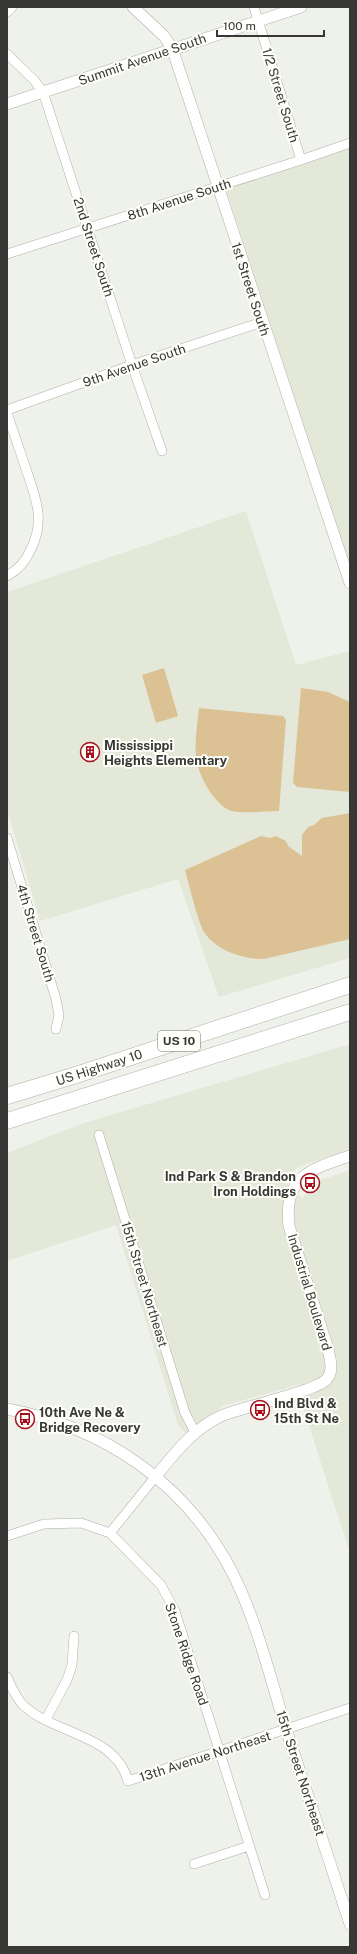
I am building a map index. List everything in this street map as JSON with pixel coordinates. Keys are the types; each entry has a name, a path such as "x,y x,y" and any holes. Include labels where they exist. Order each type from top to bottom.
{"highway":[{"name":"US Highway 10","path":"7,1096 76,1075 350,985"},
{"name":"US 10","path":"7,1121 350,1012"}],"street":[{"path":"7,11 11,7"},
{"name":"1st Street South","path":"133,7 164,36 172,48 216,186 350,584"},
{"name":"1/2 Street South","path":"254,7 301,160"},
{"name":"Summit Avenue South","path":"7,104 172,48 301,7"},
{"name":"2nd Street South","path":"7,54 34,80 42,92 162,451"},
{"name":"8th Avenue South","path":"7,254 350,143"},
{"name":"9th Avenue South","path":"7,410 132,365 262,322"},
{"path":"7,413 37,502 39,526 37,538 23,563 7,576"},
{"name":"4th Street South","path":"7,838 56,999 59,1015 56,1029"},
{"name":"15th Street Northeast","path":"99,1135 185,1413 195,1432"},
{"name":"Industrial Boulevard","path":"110,1533 156,1476 195,1432 220,1416 313,1387 328,1378 331,1371 328,1349 289,1226 289,1199 294,1188 312,1170 350,1156"},
{"name":"15th Street Northeast","path":"7,1409 34,1414 108,1443 156,1476 180,1501 216,1546 232,1572 253,1621 286,1729 350,1924"},
{"name":"Stone Ridge Road","path":"7,1536 44,1524 81,1523 110,1533 161,1585 175,1611 265,1895"},
{"path":"7,1677 22,1704 46,1719 72,1665 74,1636"},
{"name":"13th Avenue Northeast","path":"46,1719 103,1747 125,1770 128,1781 350,1708"},
{"path":"194,1864 249,1846"}],"shaded area":[{"path":"350,148 350,567 226,189"},
{"path":"246,511 296,665 350,651 350,958 219,997 178,879 40,921 7,810 7,592"},
{"path":"164,668 178,716 156,723 142,675"},
{"path":"301,688 328,692 350,702 350,792 297,787 293,783"},
{"path":"199,708 283,716 286,720 279,811 232,811 224,807 213,796 206,785 197,764 196,733"},
{"path":"350,813 350,939 264,959 256,959 231,953 209,939 199,920 185,870 261,836 270,838 276,836 286,841 288,846 302,856 302,835 308,827 314,825 322,818"},
{"path":"350,1044 350,1149 298,1167 284,1181 302,1198 315,1182 350,1170 350,1553 300,1398 300,1384 223,1406 186,1433 178,1425 116,1225 7,1261 7,1153 84,1123"}],"place":[{"name":"Mississippi Heights Elementary","path":"90,752"},
{"name":"Ind Park S & Brandon Iron Holdings","path":"310,1183"},
{"name":"Ind Blvd & 15th St Ne","path":"260,1410"},
{"name":"10th Ave Ne & Bridge Recovery","path":"25,1419"}]}
